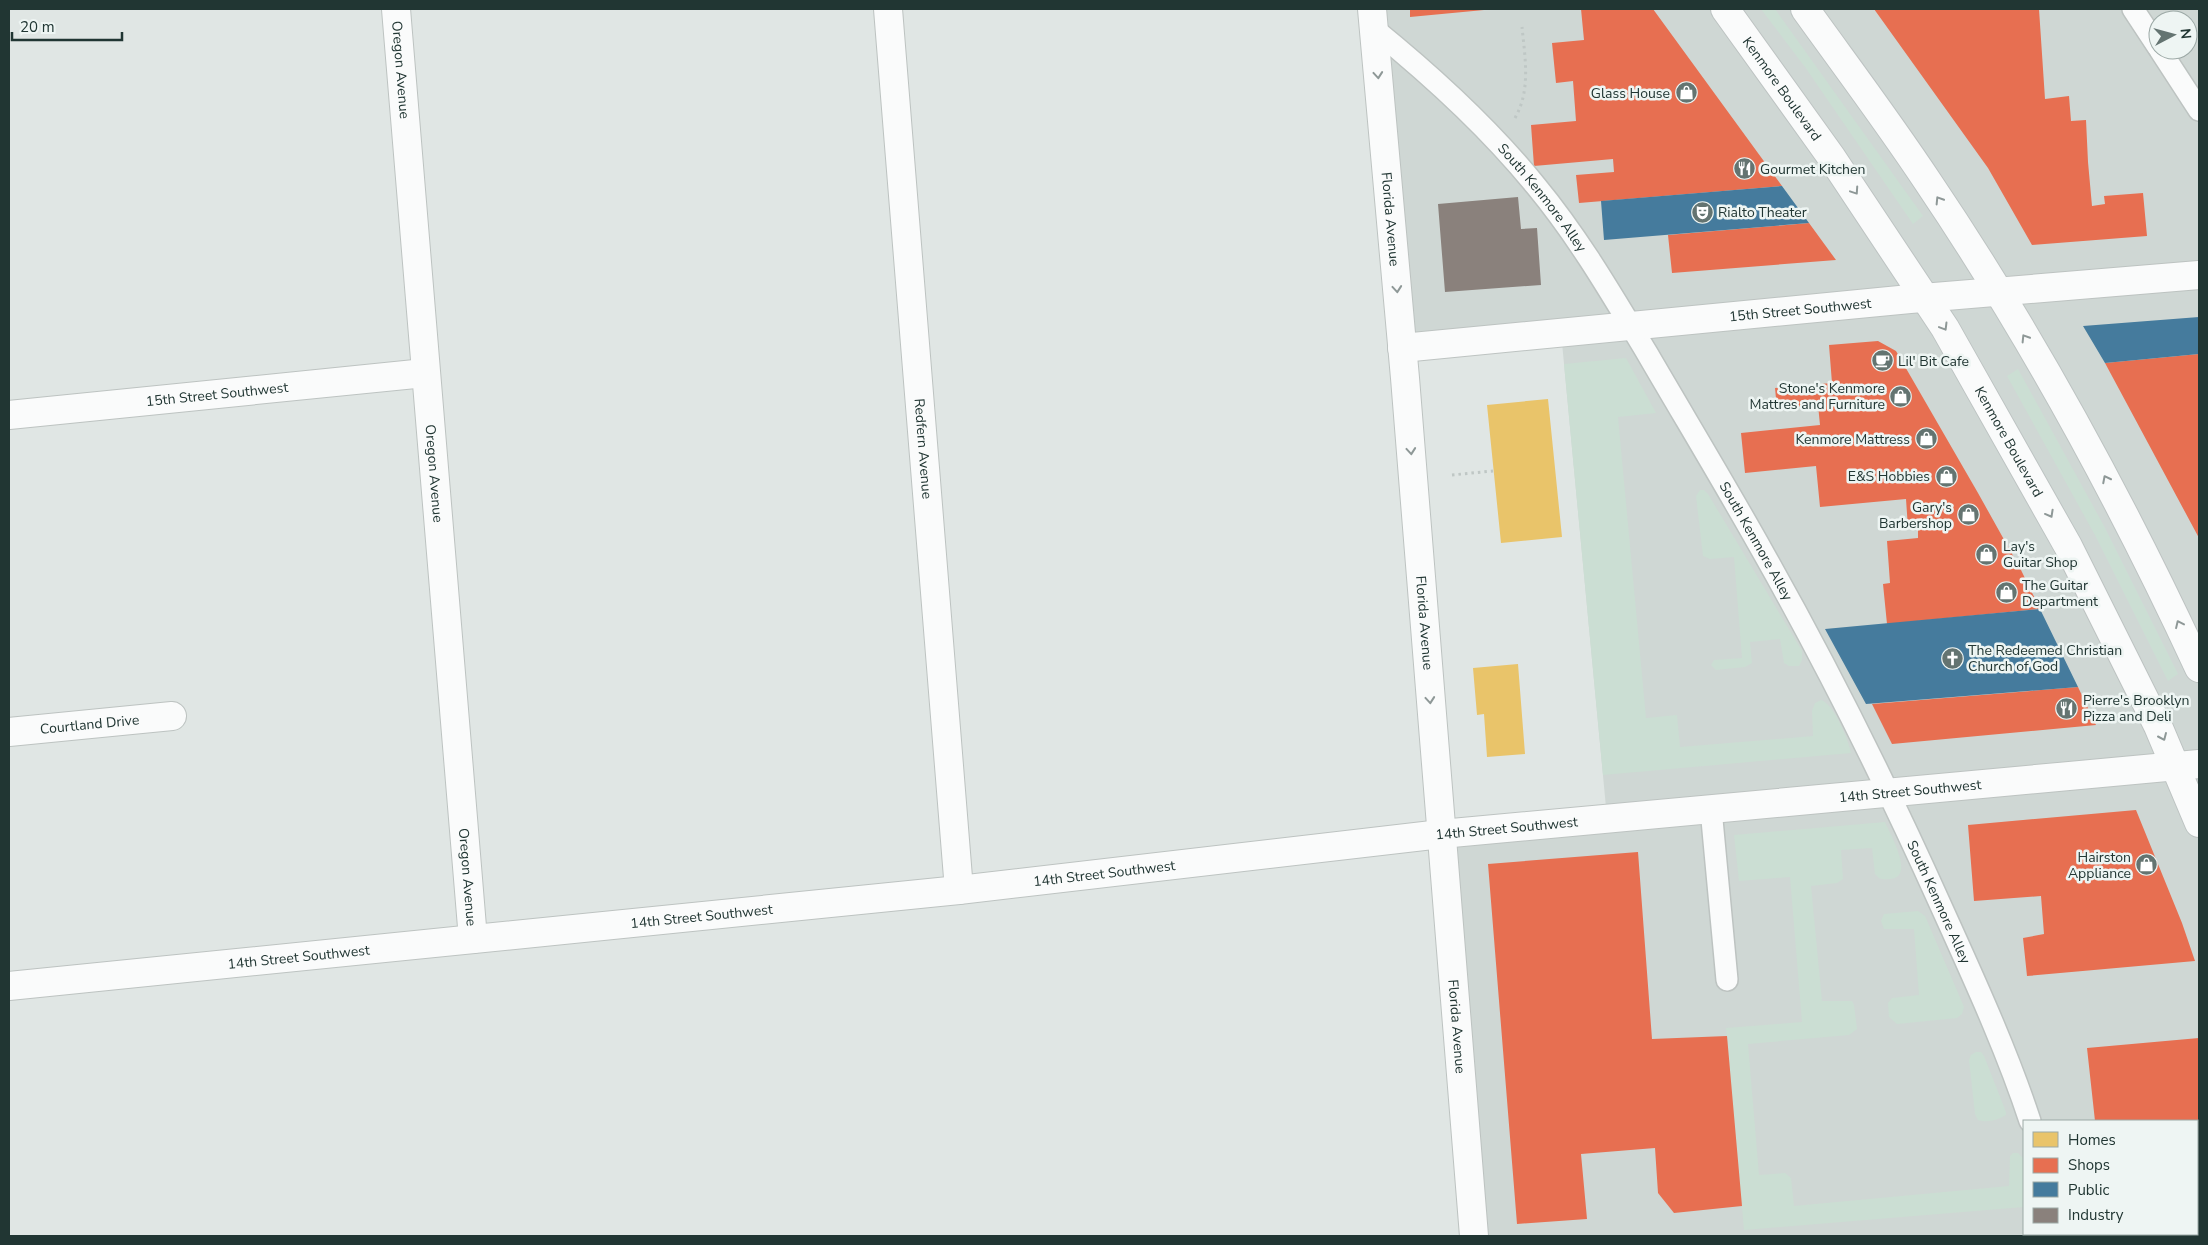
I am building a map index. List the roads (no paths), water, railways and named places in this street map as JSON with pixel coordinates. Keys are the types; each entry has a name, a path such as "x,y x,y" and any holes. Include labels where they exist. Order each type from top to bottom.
{"street":[{"name":"Oregon Avenue","path":"396,9 473,939"},
{"name":"Redfern Avenue","path":"888,9 958,890"},
{"name":"Kenmore Boulevard","path":"1725,9 1832,158 1945,328 2068,546 2187,765 2199,823"},
{"path":"1805,9 1929,182 2032,348 2103,472 2199,668"},
{"name":"Florida Avenue","path":"1373,19 1402,348 1474,1236"},
{"name":"15th Street Southwest","path":"1402,348 1997,291 2199,275"},
{"name":"15th Street Southwest","path":"9,415 425,373"},
{"name":"Courtland Drive","path":"9,732 172,716"},
{"name":"14th Street Southwest","path":"9,986 958,890 1441,834 2187,765"}],"lane":[{"path":"2133,9 2148,32"},
{"name":"South Kenmore Alley","path":"1373,19 1497,143 1535,184 1568,226 1630,325 1817,648 1889,792 1974,979 2030,1120"},
{"path":"2166,60 2199,110"},
{"path":"1711,809 1727,980"}],"place":[{"name":"Glass House","path":"1686,93"},
{"name":"Gourmet Kitchen","path":"1744,169"},
{"name":"Rialto Theater","path":"1702,212"},
{"name":"Lil' Bit Cafe","path":"1882,361"},
{"name":"Stone's Kenmore Mattres and Furniture","path":"1901,396"},
{"name":"Kenmore Mattress","path":"1926,439"},
{"name":"E&S Hobbies","path":"1946,476"},
{"name":"Gary's Barbershop","path":"1968,515"},
{"name":"Lay's Guitar Shop","path":"1987,554"},
{"name":"The Guitar Department","path":"2006,593"},
{"name":"The Redeemed Christian Church of God","path":"1952,658"},
{"name":"Pierre's Brooklyn Pizza and Deli","path":"2067,708"},
{"name":"Hairston Appliance","path":"2147,865"}]}
